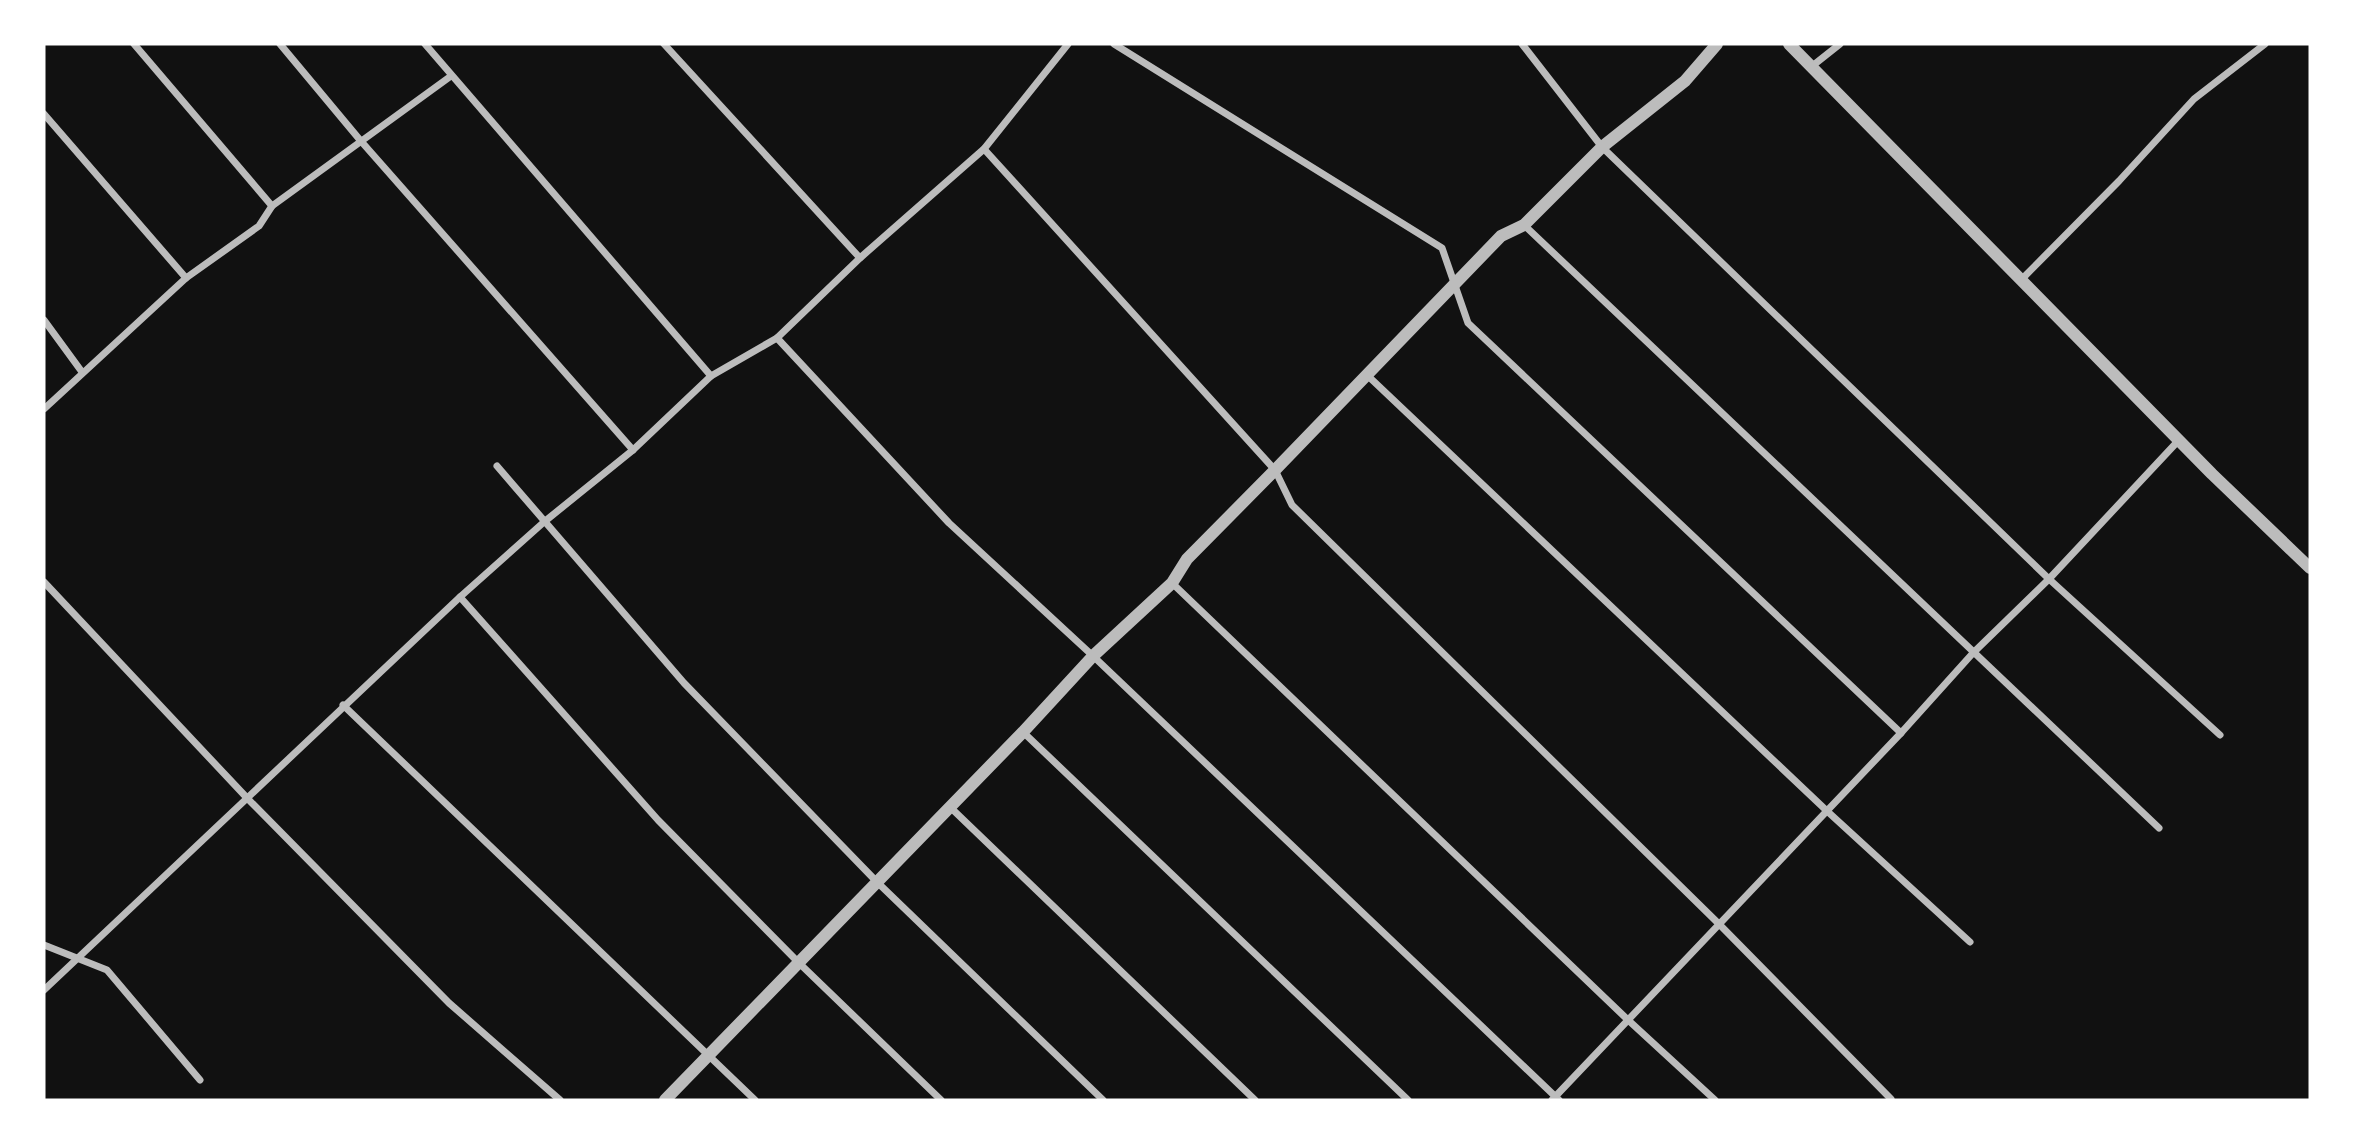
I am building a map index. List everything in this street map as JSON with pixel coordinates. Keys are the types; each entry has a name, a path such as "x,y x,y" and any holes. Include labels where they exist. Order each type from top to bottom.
{"street":[{"path":"134,44 272,206"},
{"path":"280,44 360,140 633,450"},
{"path":"425,44 711,376"},
{"path":"664,44 860,258"},
{"path":"44,990 460,597 544,522 633,450 711,376 777,338 860,258 984,149 1068,44"},
{"path":"1114,44 1442,248 1468,323 1901,733"},
{"path":"1522,44 1602,147 2049,579 2220,736"},
{"path":"665,1100 1023,732 1093,656 1172,583 1186,559 1501,236 1524,225 1602,147 1685,81 1717,44"},
{"path":"1788,44 2179,440 2309,564"},
{"path":"1811,67 1840,44"},
{"path":"2021,281 2119,181 2194,99 2265,44"},
{"path":"44,409 186,278 259,226 272,206 451,76"},
{"path":"44,114 186,278"},
{"path":"984,149 1275,470 1292,505 1719,924 1891,1099"},
{"path":"1524,225 2159,828"},
{"path":"44,320 82,372"},
{"path":"777,338 949,523 1093,656 1556,1099 1627,1019 1901,733 1973,653 2049,579 2179,440"},
{"path":"1367,375 1970,943"},
{"path":"497,466 684,683 877,882 1102,1100"},
{"path":"44,582 248,799 450,1003 560,1100"},
{"path":"1172,583 1715,1100"},
{"path":"460,597 658,820 799,963 941,1100"},
{"path":"344,705 755,1100"},
{"path":"1023,732 1408,1100"},
{"path":"950,807 1255,1100"},
{"path":"44,945 107,970 200,1080"}]}
